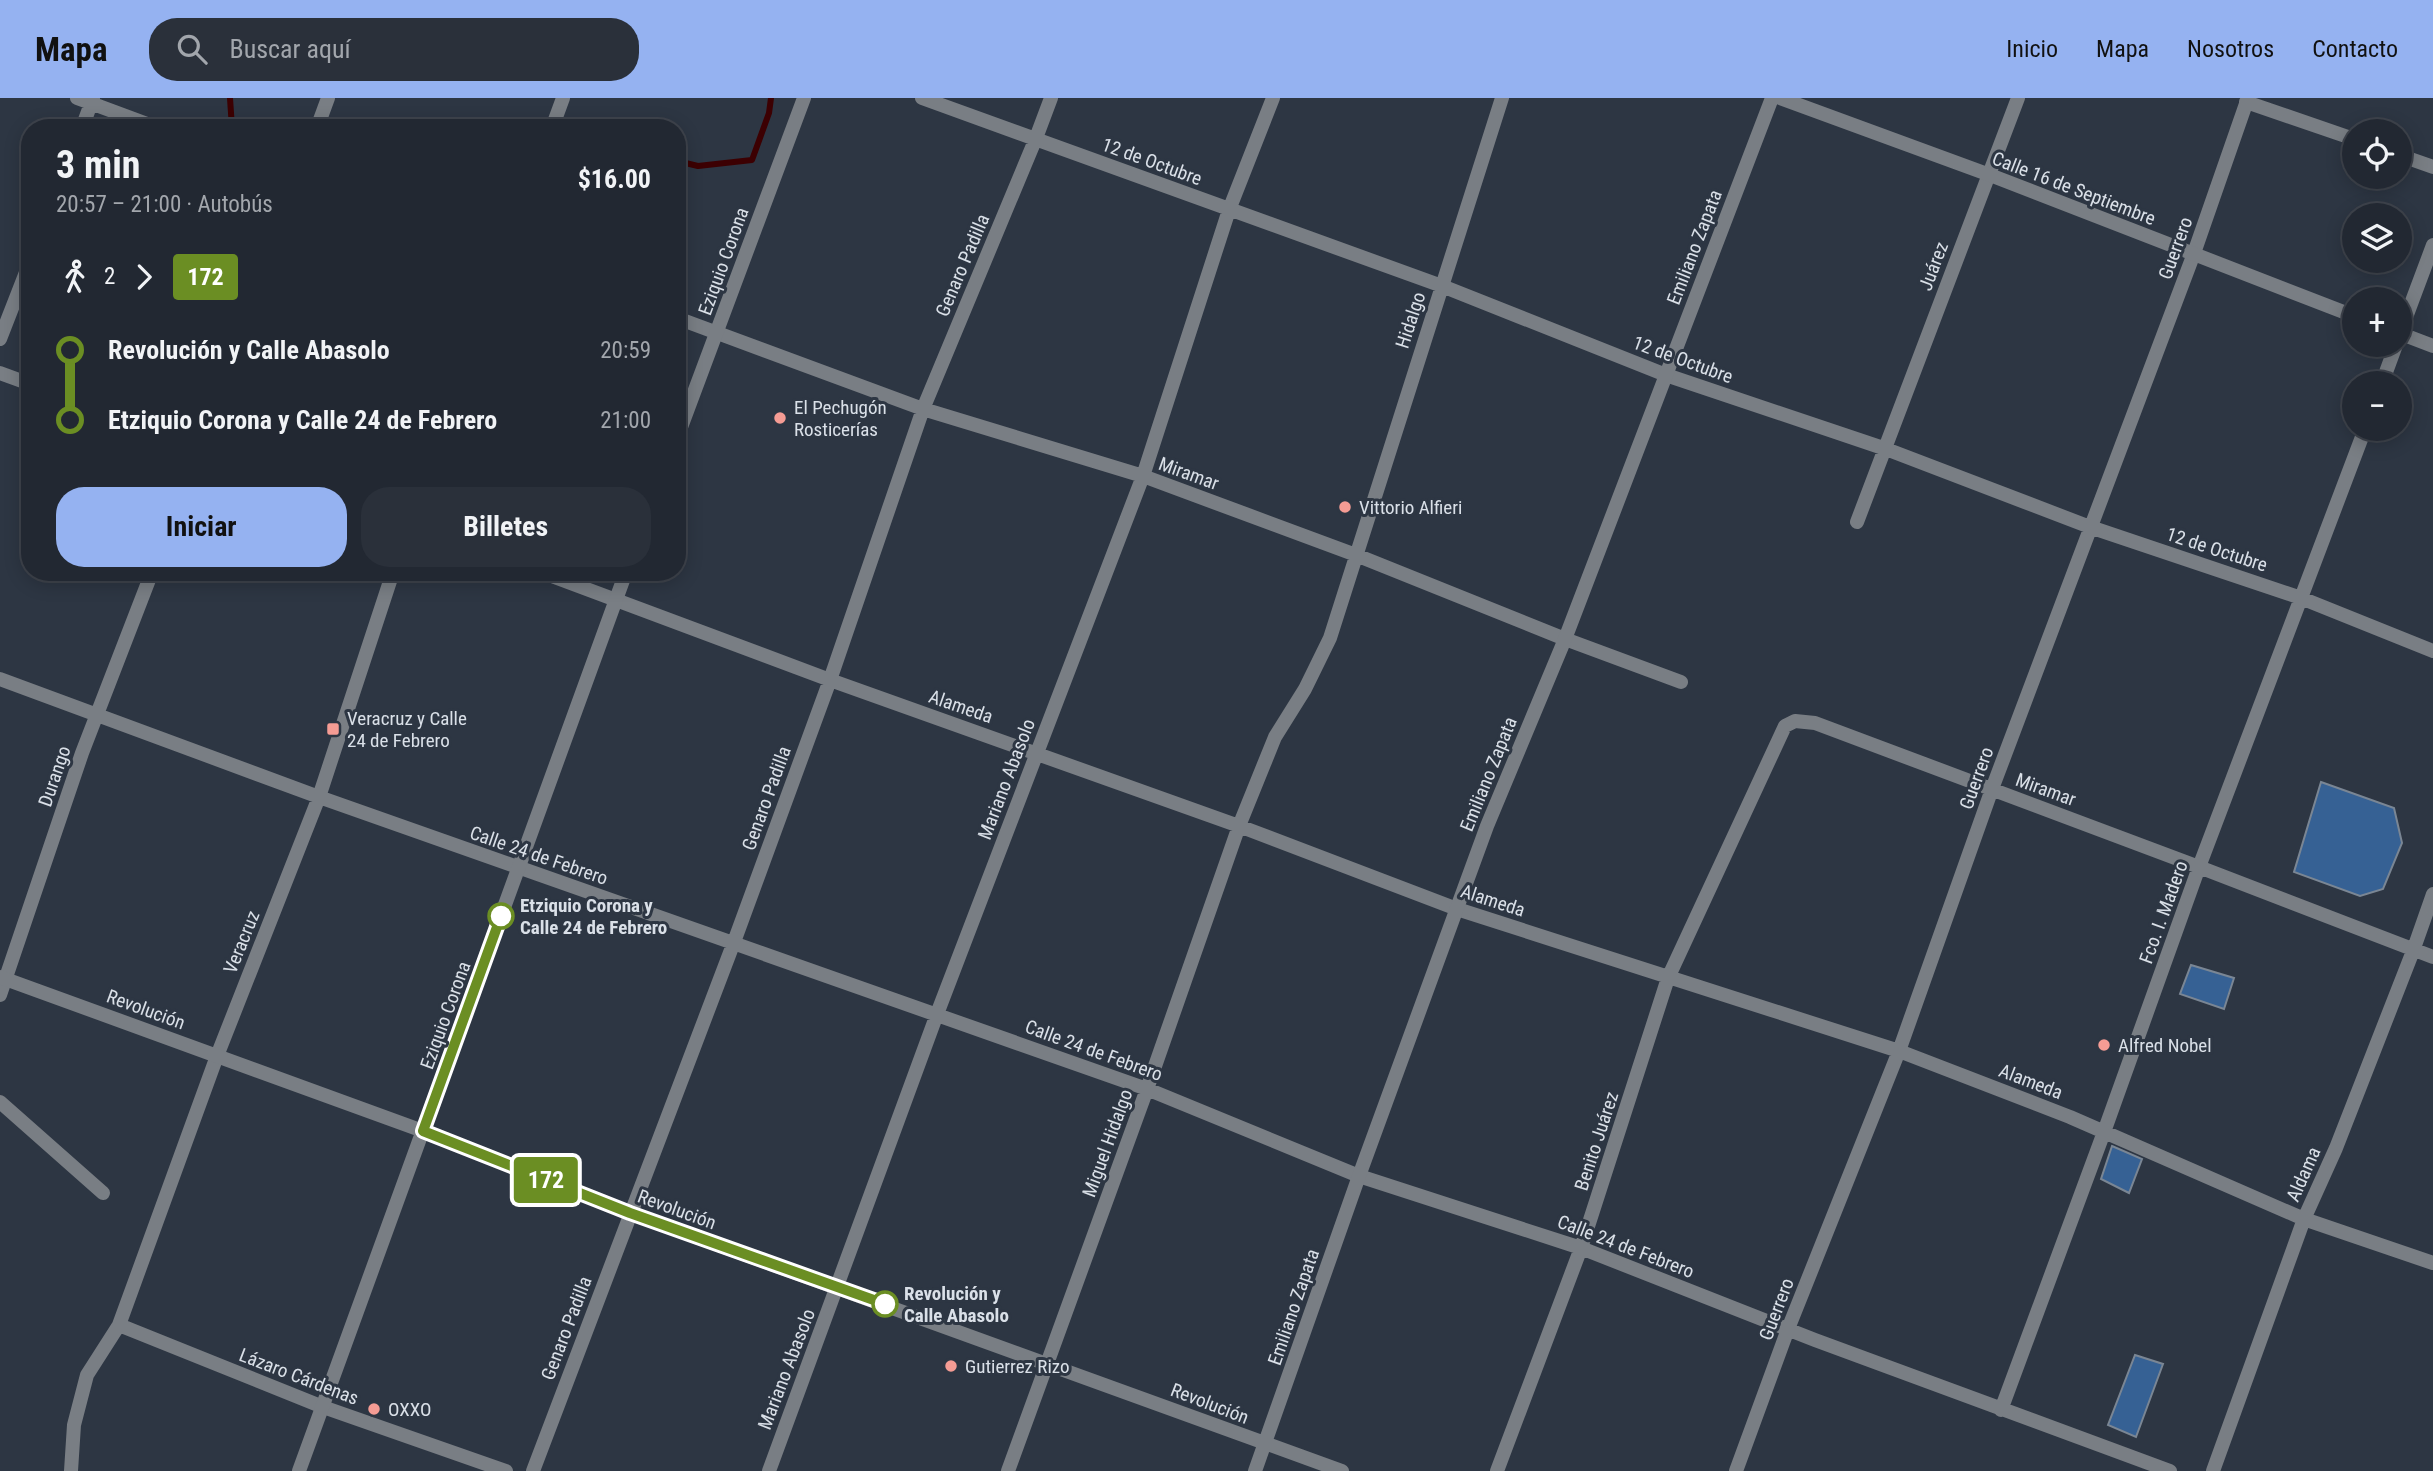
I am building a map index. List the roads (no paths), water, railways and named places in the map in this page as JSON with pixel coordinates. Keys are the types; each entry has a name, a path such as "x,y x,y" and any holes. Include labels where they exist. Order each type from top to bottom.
{"street":[{"path":"320,119 328,98"},
{"path":"555,119 563,98"},
{"name":"Eziquio Corona","path":"686,414 804,98"},
{"name":"12 de Octubre","path":"922,98 1441,286 1666,375 1886,449 2090,527 2301,598 2433,651"},
{"name":"Genaro Padilla","path":"533,1471 734,942 830,680 923,409 1051,98"},
{"name":"Mariano Abasolo","path":"769,1471 937,1014 1143,476 1229,210 1273,98"},
{"name":"Hidalgo","path":"1239,826 1275,737 1305,689 1330,638 1502,98"},
{"name":"Emiliano Zapata","path":"1255,1471 1487,826 1565,639 1772,98"},
{"name":"Calle 16 de Septiembre","path":"1780,98 1990,175 2193,256 2342,312"},
{"name":"Juárez","path":"1857,522 2018,98"},
{"path":"84,119 87,100 135,119"},
{"path":"2247,100 2342,135"},
{"name":"Guerrero","path":"1736,1471 1788,1329 1899,1051 1992,789 2193,256 2247,100"},
{"path":"2412,160 2433,167"},
{"path":"2412,302 2433,246"},
{"path":"0,339 21,285"},
{"name":"Miramar","path":"686,321 923,409 1143,476 1356,555 1565,639 1681,682"},
{"path":"2412,338 2433,345"},
{"path":"0,373 21,381"},
{"name":"Fco. I. Madero","path":"2001,1410 2199,867 2360,441"},
{"name":"Durango","path":"0,995 3,978 97,713 148,581"},
{"name":"Veracruz","path":"71,1471 75,1425 87,1375 119,1325 216,1056 319,797 390,581"},
{"name":"Alameda","path":"565,581 830,680 1239,826 1457,909 1899,1051 2104,1132 2304,1219 2433,1263"},
{"name":"Eziquio Corona","path":"299,1471 623,581"},
{"name":"Calle 24 de Febrero","path":"0,678 319,797 1147,1089 1359,1176 1581,1248 2001,1410 2169,1471"},
{"name":"Miramar","path":"1668,978 1785,726 1795,721 1815,723 2433,957"},
{"name":"Miguel Hidalgo","path":"1008,1471 1239,826"},
{"name":"Aldama","path":"2213,1471 2304,1219 2336,1148 2433,894"},
{"name":"Revolución","path":"3,978 423,1131 630,1213 1342,1471"},
{"name":"Benito Juárez","path":"1497,1471 1581,1248 1668,978"},
{"path":"0,1102 103,1193"},
{"name":"Lázaro Cárdenas","path":"119,1325 323,1407 506,1471"}],"waterway":[{"path":"230,98 231,119"},
{"path":"686,163 698,166 752,160 769,113 771,98"}],"place":[{"name":"El Pechugón Rosticerías","path":"780,418"},
{"name":"Vittorio Alfieri","path":"1345,507"},
{"name":"Veracruz y Calle 24 de Febrero","path":"333,729"},
{"name":"Etziquio Corona y Calle 24 de Febrero","path":"501,916"},
{"name":"Alfred Nobel","path":"2104,1045"},
{"name":"Revolución y Calle Abasolo","path":"885,1304"},
{"name":"Gutierrez Rizo","path":"951,1366"},
{"name":"OXXO","path":"374,1409"}]}
